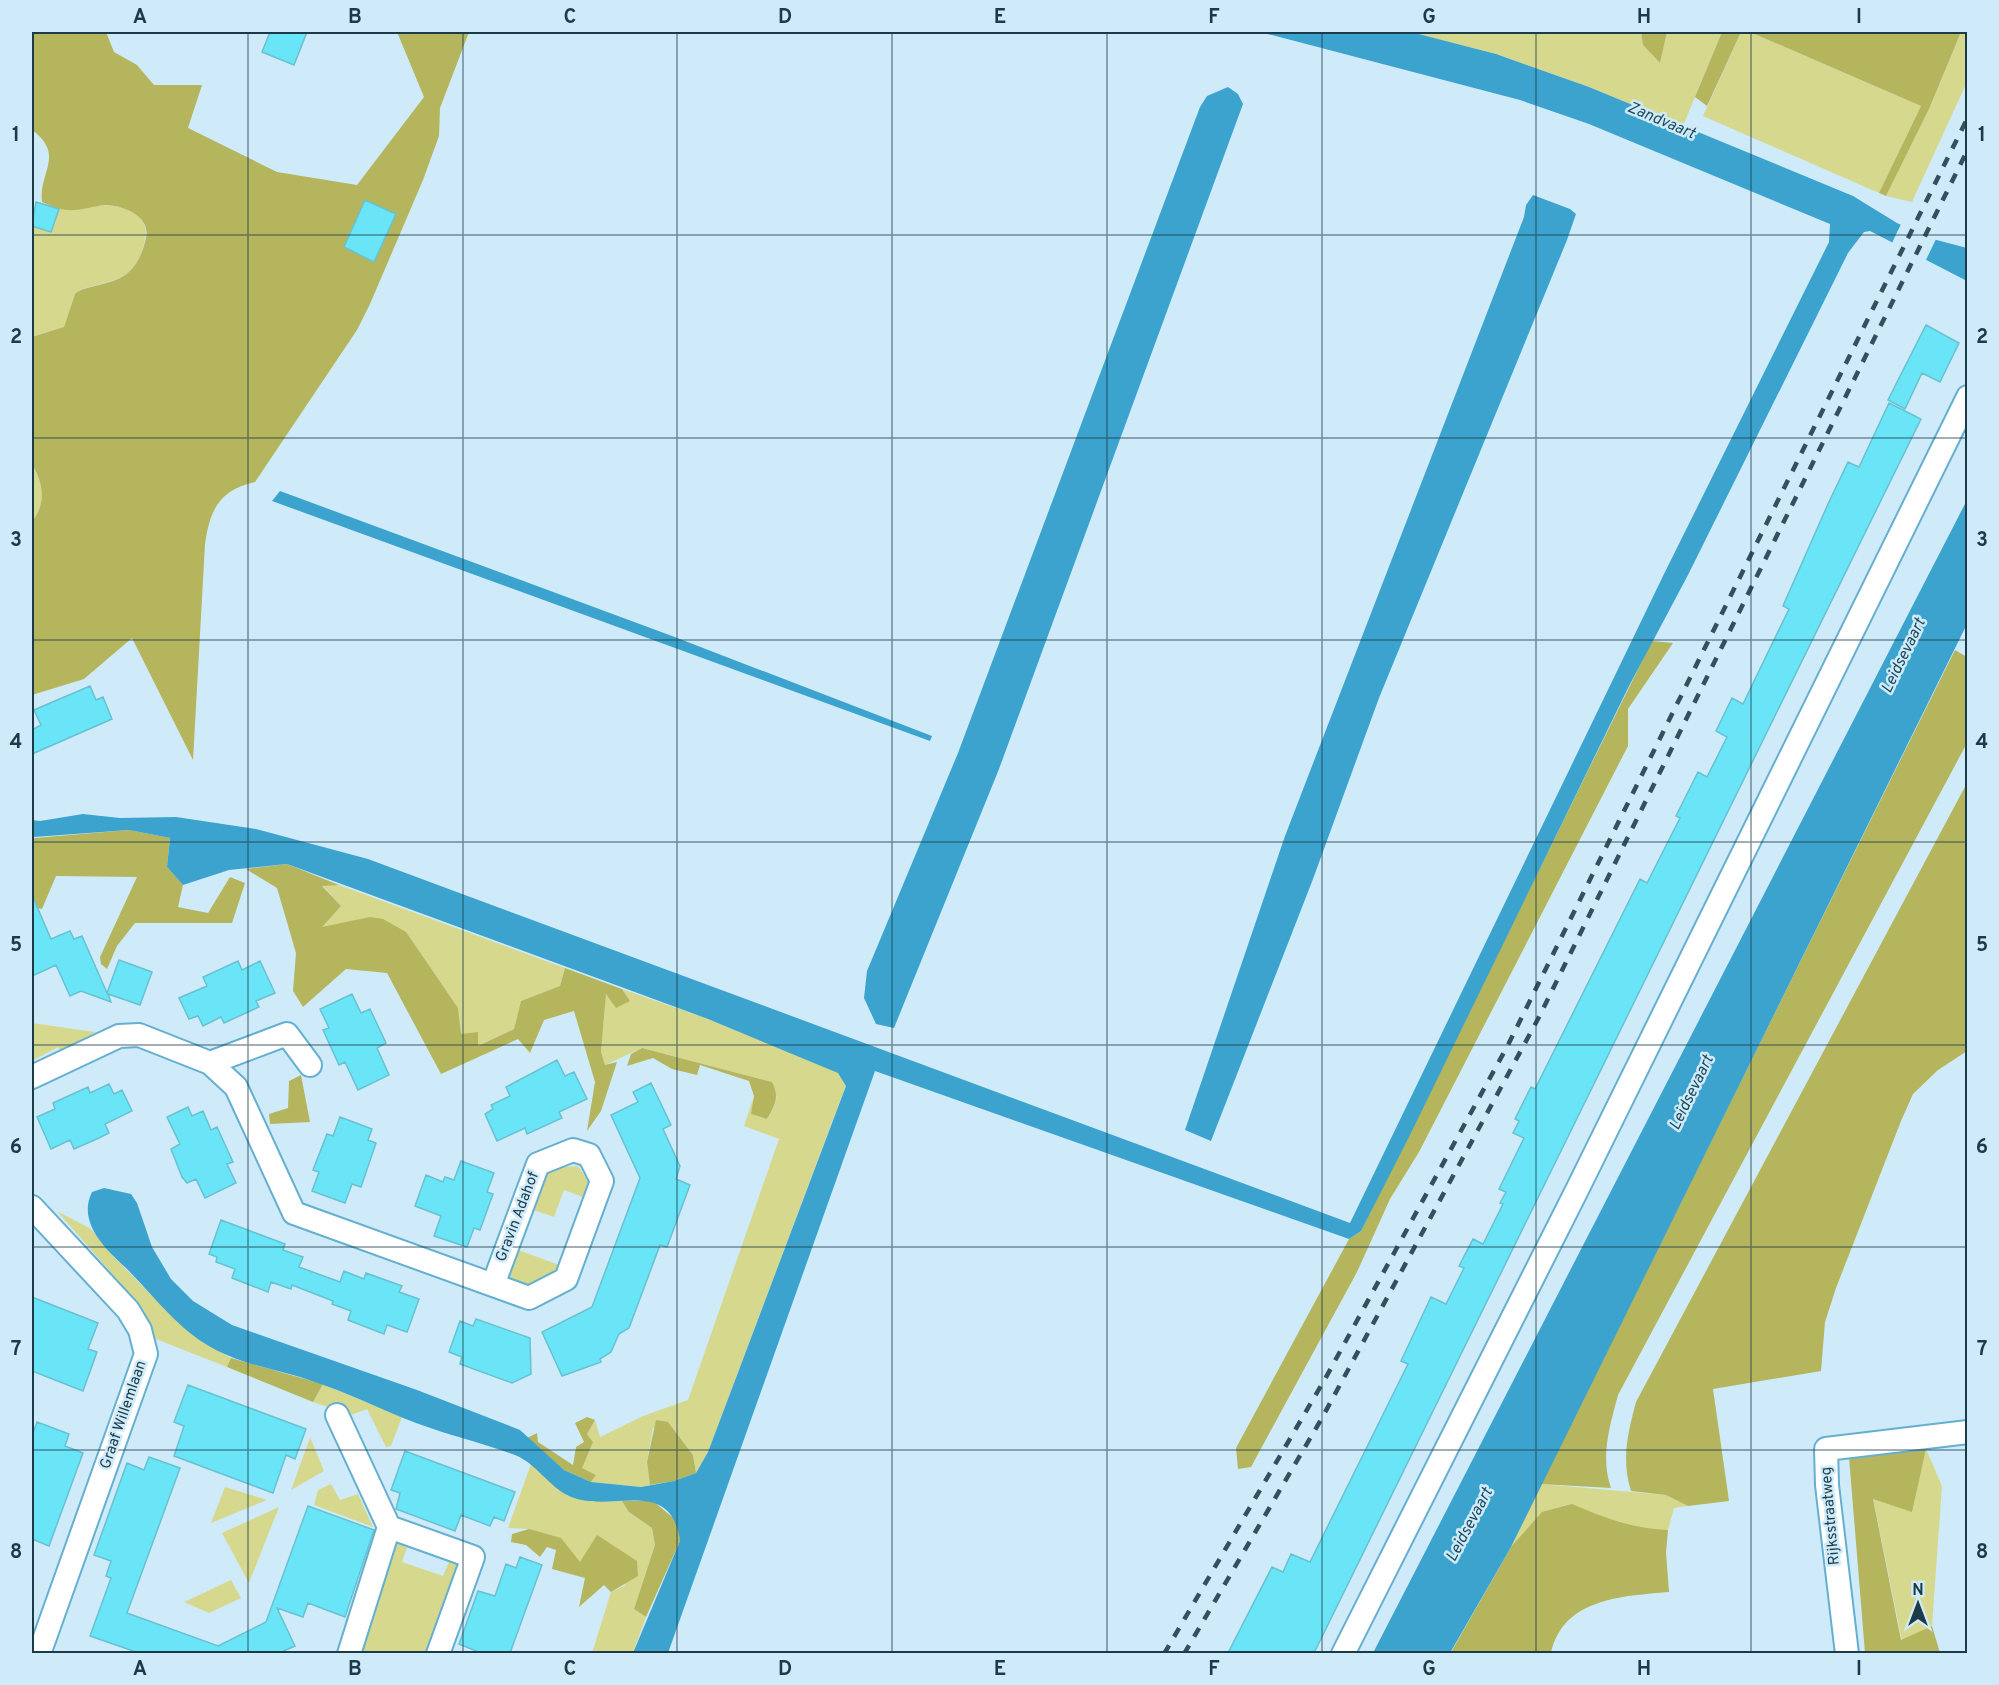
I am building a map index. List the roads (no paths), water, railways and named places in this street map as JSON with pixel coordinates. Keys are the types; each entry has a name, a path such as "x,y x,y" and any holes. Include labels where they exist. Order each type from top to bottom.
{"street":[{"path":"1343,1653 1577,1190 1968,397"},
{"name":"Gravin Adahof","path":"32,1077 119,1036 129,1034 139,1035 210,1063 236,1087 294,1213 493,1285 529,1298 566,1279 602,1181 589,1155 573,1150 538,1164 493,1285"},
{"path":"210,1063 287,1034 309,1065"},
{"name":"Graaf Willemlaan","path":"32,1208 128,1310 140,1330 146,1354 39,1653"},
{"path":"337,1415 389,1527 349,1653"},
{"name":"Rijksstraatweg","path":"1847,1653 1829,1509 1826,1449 1968,1432"},
{"path":"389,1527 473,1557 438,1653"}],"water":[{"name":"Zandvaart","path":"1260,32 1411,32 1496,54 1589,87 1853,196 1897,223 1929,238 1967,248 1967,281 1870,231 1864,232 1848,253 1688,575 1629,686 1361,1231 1349,1239 875,1071 668,1653 633,1653 680,1541 674,1521 665,1508 652,1502 636,1500 585,1501 569,1496 555,1487 530,1464 515,1455 416,1423 328,1386 230,1357 204,1343 183,1327 102,1244 91,1224 88,1203 92,1192 104,1188 131,1194 137,1203 152,1247 171,1279 193,1301 232,1325 417,1390 520,1430 564,1470 591,1482 641,1487 674,1481 696,1473 708,1452 846,1086 838,1073 708,1019 287,864 229,870 183,885 167,867 170,838 129,830 34,837 32,862 32,820 40,821 83,814 120,818 176,817 256,829 368,859 1350,1223 1664,574 1829,242 1830,224 1589,124 1520,100"},
{"path":"1228,87 1238,94 1243,104 999,769 894,1028 876,1024 864,998 867,971 958,753 1200,107 1207,96"},
{"path":"1533,195 1570,209 1576,214 1379,698 1313,879 1211,1141 1185,1130 1285,836 1524,217 1526,205"},
{"path":"280,491 672,636 932,736 930,741 272,501"},
{"name":"Leidsevaart","path":"1967,500 1967,624 1511,1547 1450,1653 1373,1653"}],"railway":[{"path":"1164,1654 1325,1379 1508,1045 1968,117"},
{"path":"1184,1654 1322,1418 1538,1019 1968,149"}]}
